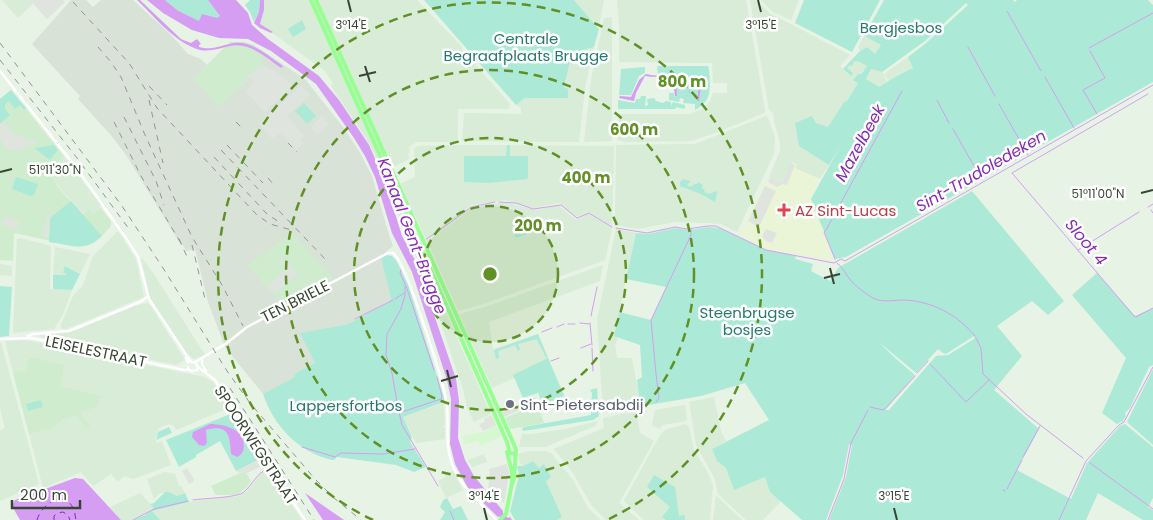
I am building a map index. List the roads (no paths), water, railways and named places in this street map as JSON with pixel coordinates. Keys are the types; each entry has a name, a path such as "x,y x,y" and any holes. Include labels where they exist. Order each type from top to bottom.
{"main road":[{"path":"311,0 446,294 512,448"},
{"path":"316,0 386,158 395,189 456,328 491,402 504,436 512,484"},
{"path":"500,518 508,507 512,484 513,454 516,450 512,448 504,436"}],"street":[{"path":"0,71 78,170 132,248 138,257 150,301 184,354 192,372 197,365"},
{"name":"TEN BRIELE","path":"197,365 202,359 227,343 247,326 388,253 393,253 397,256 410,284 443,387 447,403 448,448 452,465 463,486 500,518"},
{"path":"26,338 32,334 69,331 142,301 148,296"},
{"path":"142,301 150,301"},
{"name":"LEISELESTRAAT","path":"0,339 26,338 181,369 189,365"},
{"name":"SPOORWEGSTRAAT","path":"202,359 206,372"},
{"path":"189,365 197,365"},
{"name":"SPOORWEGSTRAAT","path":"197,365 214,379 305,520"}],"waterway":[{"path":"1007,11 1041,71"},
{"path":"1089,48 1153,13"},
{"path":"968,47 995,96"},
{"path":"1090,51 1105,78 1083,90 1097,114"},
{"path":"1045,77 1074,128"},
{"name":"Sint-Trudoledeken","path":"616,228 647,233 675,227 687,229 716,226 766,250 834,263 841,259 845,261 1153,85"},
{"name":"Mazelbeek","path":"835,259 824,232 902,91"},
{"name":"Sloot 4","path":"1148,94 1012,173 1134,316 1136,317 1153,308"},
{"path":"937,100 949,123"},
{"path":"999,104 1028,155"},
{"path":"953,129 982,180"},
{"name":"Sint-Trudoledeken","path":"426,239 471,207 495,202"},
{"name":"Sint-Trudoledeken","path":"499,202 516,203 533,209 561,205 577,218 589,213 612,227"},
{"path":"1148,207 1153,204"},
{"path":"1078,250 1139,212"},
{"path":"656,402 659,398 651,320 691,235 691,229"},
{"name":"Mazelbeek","path":"837,263 851,281 873,298 884,301 914,301 934,306 952,315 975,336"},
{"path":"401,270 400,273 405,284 405,295 401,309 387,334 386,355 392,373 402,425 438,486"},
{"path":"406,286 434,370"},
{"path":"591,316 597,287"},
{"path":"395,299 404,293"},
{"path":"355,319 393,300"},
{"path":"580,323 589,324"},
{"path":"590,323 592,345"},
{"path":"557,327 564,324"},
{"path":"568,324 575,324"},
{"path":"542,332 552,328"},
{"name":"Mazelbeek","path":"976,338 981,348 983,374 1026,414 1083,458"},
{"path":"581,348 591,344"},
{"path":"592,348 593,371"},
{"path":"551,361 559,358"},
{"path":"917,373 928,361"},
{"path":"930,364 966,402 989,380"},
{"path":"1059,520 1086,461 1124,422 1153,367"},
{"path":"870,407 885,409 915,376"},
{"path":"399,413 441,399 442,396 437,377"},
{"path":"828,520 844,479 851,443 868,410"},
{"path":"1023,457 1040,426"},
{"path":"302,447 335,457 341,453 383,454 415,449"},
{"path":"1007,489 1022,460"},
{"path":"1090,463 1153,509"},
{"path":"193,500 240,494 267,469"},
{"path":"133,520 154,509 188,501"},
{"path":"450,511 454,520"}],"railway":[{"path":"73,2 129,63 157,108 257,215 270,224 295,231"},
{"path":"0,43 122,206 227,371 250,403 315,479 334,498 361,520"},
{"path":"98,47 121,77 145,135 192,237 222,285 243,326"},
{"path":"0,60 77,158 129,229"},
{"path":"149,86 167,105"},
{"path":"149,100 163,163"},
{"path":"124,117 156,181 164,205"},
{"path":"114,122 141,176 182,245"},
{"path":"236,122 241,127"},
{"path":"288,143 297,152"},
{"path":"227,145 263,183"},
{"path":"221,150 326,260"},
{"path":"214,157 267,214 279,222"},
{"path":"268,178 274,185"},
{"path":"179,239 188,259"},
{"path":"192,245 206,303"},
{"path":"230,388 314,520"}],"place":[{"name":"AZ Sint-Lucas","path":"784,210"},
{"name":"Sint-Pietersabdij","path":"510,404"}],"park label":[{"name":"Bergjesbos","path":"901,27"},
{"name":"Centrale Begraafplaats Brugge","path":"526,46"},
{"name":"Steenbrugse bosjes","path":"747,320"},
{"name":"Lappersfortbos","path":"346,405"}],"water label":[{"name":"Kanaal Gent-Brugge","path":"412,236"}]}
